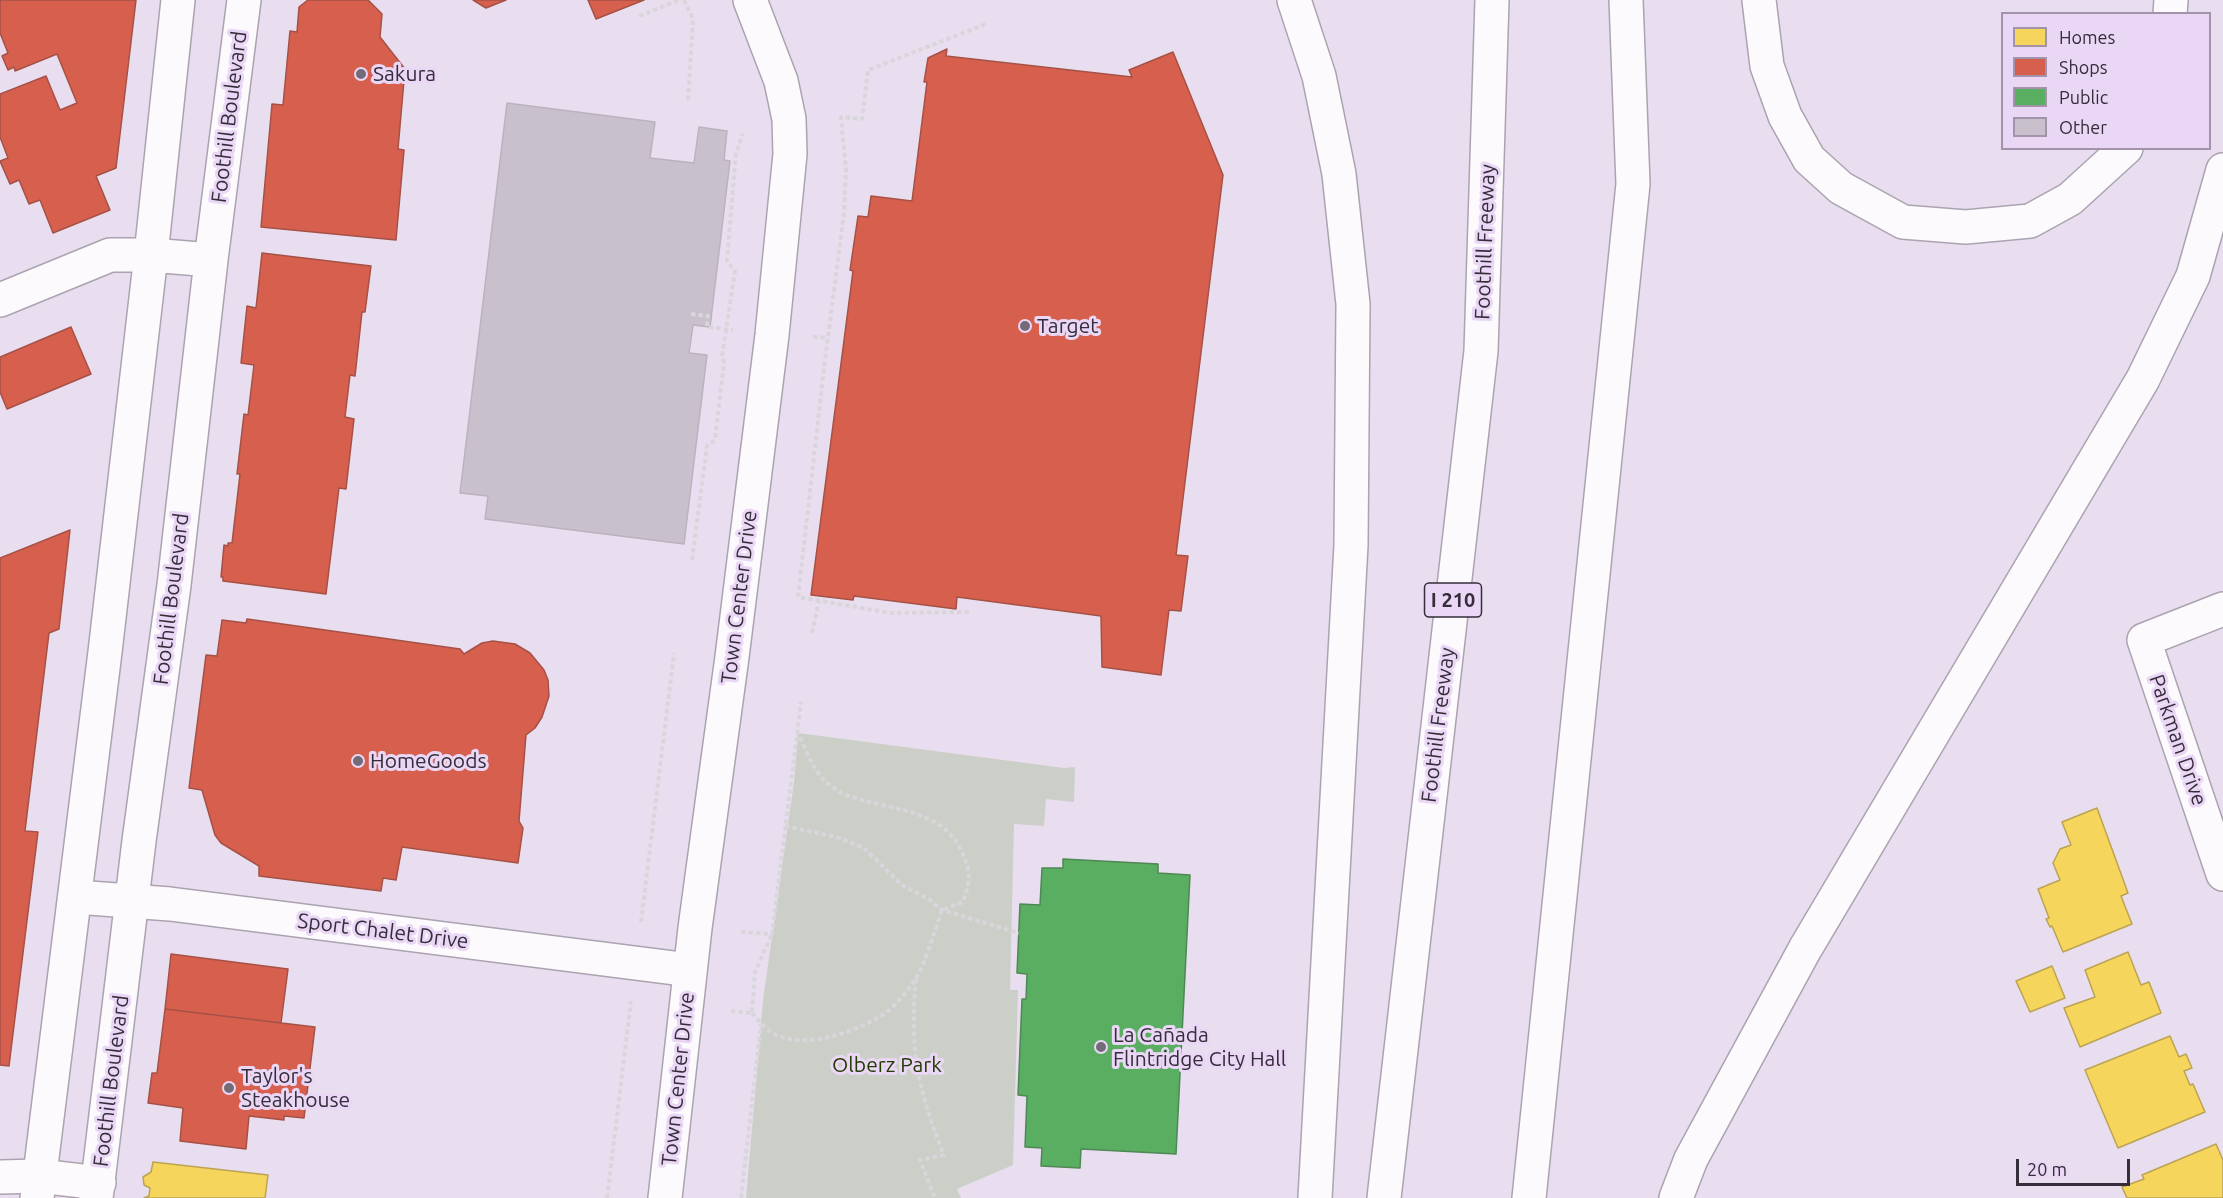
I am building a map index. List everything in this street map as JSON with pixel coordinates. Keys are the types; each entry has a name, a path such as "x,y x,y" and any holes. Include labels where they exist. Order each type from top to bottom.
{"main road":[{"path":"38,1187 76,897 152,255 178,0"},
{"name":"Foothill Boulevard","path":"98,1191 244,0"},
{"name":"Town Center Drive","path":"665,1198 690,970 772,335 790,154 789,119 781,81 750,0"},
{"path":"1294,0 1319,76 1337,163 1353,304 1351,545 1315,1198"},
{"path":"1529,1198 1633,184 1626,0"},
{"path":"1759,0 1767,66 1785,116 1809,159 1841,188 1903,222 1966,227 2030,221 2070,200 2124,150"},
{"name":"Foothill Freeway","path":"1384,1198 1481,351 1491,7"},
{"path":"1676,1198 1690,1159 1805,949 2143,379 2193,276 2223,170"},
{"path":"0,300 110,255 152,255 211,260"},
{"name":"Parkman Drive","path":"2223,609 2144,640 2223,874"},
{"name":"Sport Chalet Drive","path":"76,897 170,904 690,970"},
{"path":"0,1177 38,1187 98,1191"}],"path":[{"path":"639,16 679,0"},
{"path":"684,0 693,20 688,100"},
{"path":"969,612 891,613 798,597 844,213 846,170 841,117 862,119 868,70 986,24"},
{"path":"692,560 707,446 715,440 724,362 722,356 735,271 727,261 736,153 743,134"},
{"path":"691,314 708,316 707,327 733,330"},
{"path":"813,337 828,338"},
{"path":"812,633 819,601"},
{"path":"641,922 674,653"},
{"path":"752,1013 755,972 772,934 801,702"},
{"path":"798,733 821,777 842,794 903,809 925,817 956,839 968,865 970,883 963,902 942,910 917,976 912,1018 916,1070 927,1113 944,1155 920,1160 935,1198"},
{"path":"785,826 836,837 864,849 902,885 930,900 942,910 1019,933"},
{"path":"741,932 772,934"},
{"path":"731,1011 752,1013 776,1035 820,1040 882,1015 895,1005 917,976"},
{"path":"607,1198 630,1001"},
{"path":"741,1198 761,1023"}],"green space":[{"name":"Olberz Park","path":"798,733 1064,768 1075,767 1074,802 1046,799 1044,826 1014,824 1010,990 1018,990 1013,1165 957,1189 961,1198 746,1198 763,1000 794,782"}],"building: Homes":[{"path":"2097,808 2128,893 2121,896 2132,924 2063,952 2052,926 2050,927 2046,919 2049,918 2038,889 2060,880 2053,863 2060,849 2071,845 2062,822"},
{"path":"2128,952 2141,985 2149,982 2161,1013 2080,1047 2064,1008 2095,997 2085,970"},
{"path":"2052,966 2065,998 2030,1012 2016,981"},
{"path":"2170,1036 2179,1057 2186,1054 2192,1068 2184,1071 2190,1085 2193,1084 2205,1112 2118,1148 2085,1070"},
{"path":"2216,1144 2223,1160 2223,1198 2127,1198 2122,1187 2144,1179 2142,1175"},
{"path":"153,1162 268,1175 265,1198 144,1198 149,1196 150,1188 144,1185 143,1177 151,1172"}],"building: Shops":[{"path":"0,0 136,0 116,168 96,176 110,210 53,233 40,200 29,204 19,180 10,184 0,161 8,158 0,137 0,94 46,76 60,110 77,103 57,54 15,71 14,67 8,70 2,56 8,53 0,33"},
{"path":"308,0 368,0 382,14 380,37 405,69 398,149 404,150 396,240 261,227 272,104 283,105 290,31 297,32 299,7"},
{"path":"473,0 506,0 486,8"},
{"path":"588,0 644,0 596,19"},
{"name":"Target","path":"947,49 946,56 1132,77 1129,70 1173,52 1223,175 1176,555 1188,556 1181,611 1169,610 1161,675 1102,667 1101,616 957,597 956,609 854,596 853,600 811,595 853,271 850,270 858,216 868,217 871,196 912,201 928,58"},
{"path":"262,253 371,266 365,312 362,312 355,376 350,375 345,417 354,419 346,489 339,488 326,594 223,581 221,577 224,545 228,546 228,543 232,543 244,414 248,415 254,365 241,363 247,306 256,308"},
{"path":"71,327 91,374 7,409 0,392 0,357"},
{"path":"70,530 59,629 49,633 25,831 38,832 9,1066 0,1065 0,558"},
{"name":"HomeGoods","path":"247,619 460,649 464,654 482,643 493,641 515,644 530,653 544,670 548,680 549,696 542,717 535,728 526,735 519,821 523,828 518,863 402,847 396,880 383,878 381,891 259,876 259,866 221,843 215,835 202,790 189,788 206,655 217,656 222,620 246,623"},
{"path":"171,954 288,969 281,1023 165,1009"},
{"name":"Taylor's Steakhouse","path":"165,1009 315,1027 304,1118 284,1116 284,1120 249,1116 246,1149 180,1141 183,1108 148,1103 152,1073 157,1073"}],"building: Public":[{"name":"La Cañada Flintridge City Hall","path":"1063,859 1158,864 1158,873 1190,875 1176,1154 1081,1149 1080,1168 1041,1166 1042,1148 1025,1147 1027,1096 1018,1095 1022,999 1026,999 1027,974 1017,973 1020,904 1040,905 1042,868 1063,868"}],"building: Other":[{"path":"507,103 655,122 650,158 694,163 699,127 727,131 724,160 730,161 710,327 693,325 689,353 707,355 684,544 485,519 488,496 460,493"}],"place":[{"name":"Sakura","path":"361,74"},
{"name":"Target","path":"1025,326"},
{"name":"HomeGoods","path":"358,761"},
{"name":"La Cañada Flintridge City Hall","path":"1101,1047"},
{"name":"Taylor's Steakhouse","path":"229,1088"}]}
